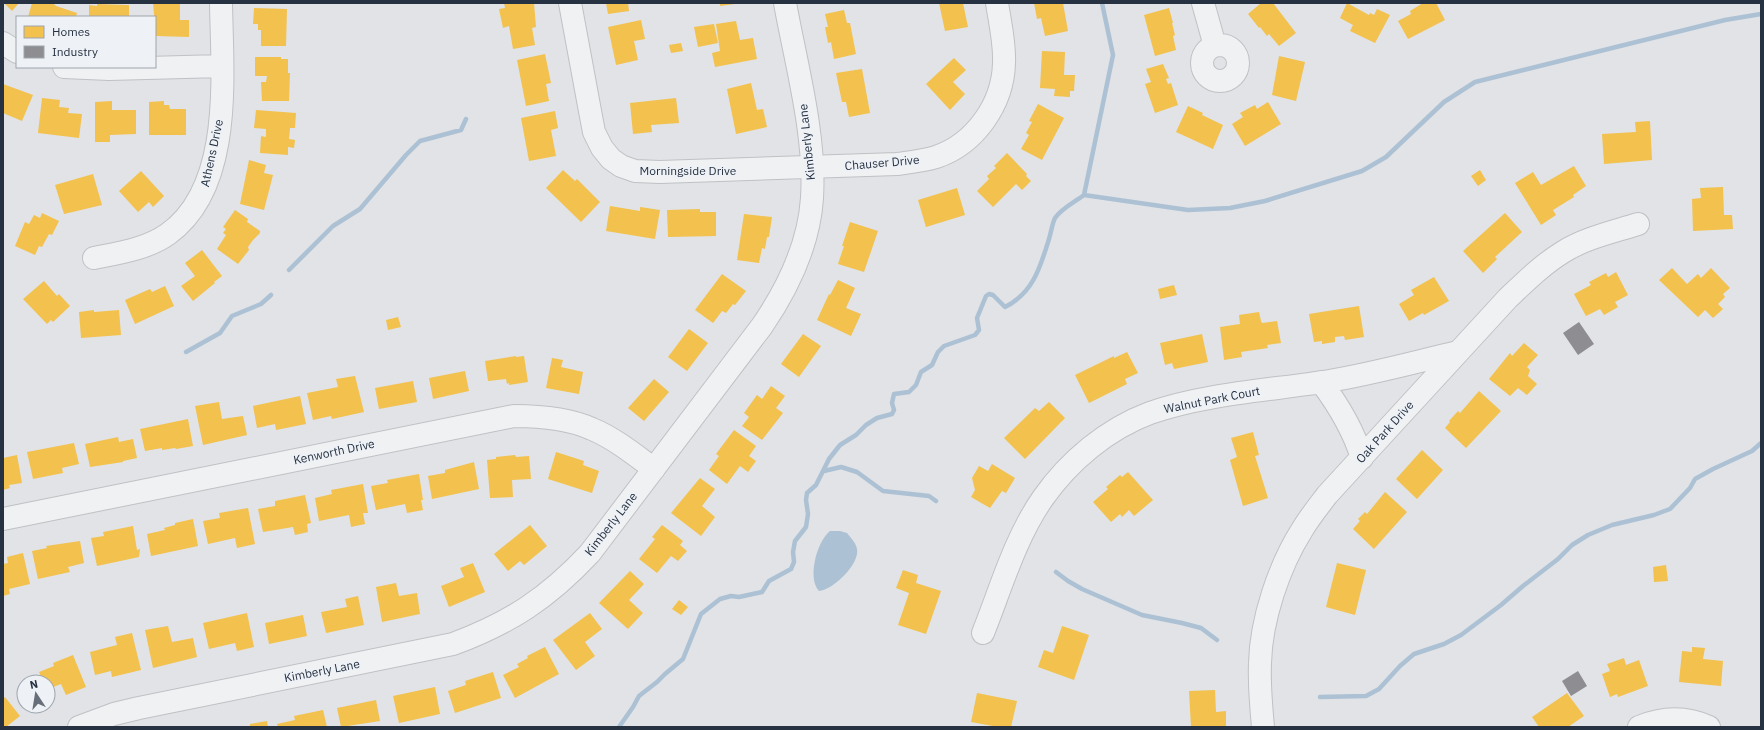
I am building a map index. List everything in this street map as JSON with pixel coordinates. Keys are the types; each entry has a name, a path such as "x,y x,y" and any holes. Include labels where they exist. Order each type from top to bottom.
{"street":[{"name":"Athens Drive","path":"94,258 128,251 149,244 173,230 184,221 204,192 215,153 222,104 221,3"},
{"name":"Morningside Drive","path":"570,3 594,132 602,148 616,163 635,171 660,172 812,167"},
{"name":"Kimberly Lane","path":"79,727 121,713 453,644 480,634 503,623 528,608 550,592 572,572 590,553 779,300 801,252 812,198 812,167 808,127 785,3"},
{"name":"Chauser Drive","path":"812,167 862,166 920,161 938,156 964,141 988,116 998,97 1003,79 1004,41 997,3"},
{"path":"1203,3 1215,46"},
{"path":"3,43 16,51"},
{"path":"156,68 222,66"},
{"path":"86,68 147,68"},
{"name":"Oak Park Drive","path":"1263,727 1260,694 1260,661 1264,629 1273,594 1285,563 1301,531 1327,495 1508,298 1538,270 1564,251 1638,224"},
{"name":"Walnut Park Court","path":"983,633 1027,524 1043,498 1065,470 1089,448 1118,428 1149,413 1180,404 1362,375 1458,352"},
{"path":"1321,382 1348,422 1362,458"},
{"name":"Kenworth Drive","path":"3,519 514,416 541,416 567,421 593,429 654,468"},
{"path":"1640,727 1664,719 1684,719 1709,727"}],"water":[{"path":"830,531 847,533 856,545 857,555 850,569 838,581 825,590 819,591 815,585 814,578 815,560 821,543"}],"building: Homes":[{"path":"4,3 19,3 12,11"},
{"path":"32,3 53,3 56,6 77,13 76,16 28,16"},
{"path":"153,3 180,3 180,20 189,20 189,37 156,36 156,16 154,16"},
{"path":"504,3 534,3 536,27 532,28 535,45 513,49 509,26 503,28 499,9 505,8"},
{"path":"606,3 628,3 629,11 608,14"},
{"path":"720,3 735,3 735,4 720,6"},
{"path":"939,3 963,3 968,27 945,31"},
{"path":"1034,3 1063,3 1068,31 1045,36 1041,18 1037,19"},
{"path":"1261,3 1273,3 1296,33 1279,46 1269,34 1267,36 1260,27 1259,28 1248,14"},
{"path":"1347,3 1369,15 1370,13 1374,15 1377,9 1390,15 1375,43 1350,31 1353,25 1340,18"},
{"path":"1423,3 1436,3 1445,20 1408,39 1398,21 1411,14 1410,11"},
{"path":"97,4 129,5 129,16 89,16 89,5 97,6"},
{"path":"254,8 287,9 286,46 261,46 261,30 258,30 258,24 253,24"},
{"path":"1169,8 1175,35 1173,36 1176,50 1155,56 1144,15"},
{"path":"844,10 847,23 850,23 856,54 834,59 831,42 828,43 825,27 828,27 825,14"},
{"path":"641,20 645,39 634,41 638,60 616,65 608,27"},
{"path":"736,21 740,40 753,38 757,59 715,67 712,53 720,51 716,24"},
{"path":"714,24 718,43 698,47 694,27"},
{"path":"681,43 683,51 671,53 669,45"},
{"path":"1042,51 1065,52 1064,75 1075,75 1074,91 1070,91 1070,97 1054,96 1055,89 1040,88"},
{"path":"545,54 551,83 546,84 549,101 526,106 517,60"},
{"path":"1279,56 1305,62 1296,101 1272,95"},
{"path":"255,57 281,57 281,59 288,59 288,73 290,73 289,101 262,101 261,82 266,82 267,76 255,76"},
{"path":"954,58 966,70 953,82 965,94 950,110 926,84"},
{"path":"1163,64 1169,78 1166,79 1168,84 1171,83 1178,105 1155,113 1145,84 1151,82 1146,69"},
{"path":"862,69 870,113 849,117 846,102 842,102 836,73"},
{"path":"751,83 757,110 763,109 767,127 736,134 727,89"},
{"path":"3,84 33,95 22,121 3,113"},
{"path":"42,98 60,100 59,107 69,108 68,113 82,114 79,138 38,133"},
{"path":"676,98 679,123 651,125 652,132 633,134 630,103"},
{"path":"112,101 112,110 136,110 136,134 110,135 110,142 95,142 95,102"},
{"path":"164,101 164,105 169,105 170,109 186,109 186,135 149,135 149,102"},
{"path":"1268,102 1281,124 1245,146 1232,124 1243,117 1240,113 1255,105 1257,109"},
{"path":"1038,104 1064,118 1042,160 1021,149 1029,135 1026,133 1032,122 1029,121"},
{"path":"1188,106 1203,113 1202,115 1223,125 1213,149 1176,132"},
{"path":"256,110 296,113 295,128 290,128 289,139 295,140 294,148 288,147 288,155 260,153 261,136 266,137 266,129 254,128"},
{"path":"555,111 558,128 551,130 556,156 529,161 521,118"},
{"path":"1650,121 1652,160 1604,164 1602,134 1636,132 1635,122"},
{"path":"1007,153 1027,174 1026,176 1031,181 1022,190 1016,184 993,207 977,191 989,179 987,176 996,168 994,166"},
{"path":"249,160 266,165 264,173 273,175 264,210 240,204"},
{"path":"1574,166 1586,186 1573,195 1574,197 1553,210 1556,215 1541,225 1515,183 1533,172 1541,185"},
{"path":"563,170 575,181 577,179 600,202 581,222 546,188"},
{"path":"1480,170 1486,180 1478,186 1471,176"},
{"path":"141,171 164,196 153,207 149,202 138,212 119,191"},
{"path":"93,174 102,205 64,214 55,185"},
{"path":"1723,187 1724,215 1732,215 1733,229 1693,231 1692,199 1701,198 1700,188"},
{"path":"957,188 965,215 926,227 918,200"},
{"path":"610,206 640,211 640,207 660,210 655,239 606,231"},
{"path":"700,209 700,212 716,212 716,236 668,237 667,210"},
{"path":"235,210 248,219 247,222 260,231 248,247 249,250 238,264 217,249 226,235 223,233 226,229 223,227"},
{"path":"42,213 59,221 52,235 49,234 42,247 39,246 35,255 15,246 25,222 29,224 34,215 40,218"},
{"path":"1505,213 1522,232 1495,257 1497,259 1483,273 1463,251"},
{"path":"744,214 772,217 769,237 767,237 765,249 762,248 759,263 737,260"},
{"path":"850,222 878,231 864,272 838,264"},
{"path":"202,250 222,276 193,301 181,286 195,276 185,263"},
{"path":"1672,268 1687,284 1698,274 1701,278 1711,268 1730,288 1723,294 1725,297 1718,304 1723,309 1713,318 1705,310 1698,317 1659,280"},
{"path":"1616,272 1628,295 1615,302 1618,307 1604,315 1600,309 1586,316 1574,294 1591,285 1589,282 1606,273 1608,277"},
{"path":"722,274 746,291 735,305 733,304 726,313 722,311 713,323 695,310"},
{"path":"1434,277 1449,301 1424,315 1423,313 1409,321 1399,304 1414,295 1411,290"},
{"path":"838,280 855,288 846,308 861,314 851,336 817,320 829,294 830,295"},
{"path":"44,281 57,296 59,294 70,306 53,322 51,320 47,324 23,299"},
{"path":"1174,285 1177,295 1160,299 1158,289"},
{"path":"165,286 174,306 135,324 125,300 150,289 152,292"},
{"path":"1359,306 1364,337 1345,340 1344,336 1335,337 1335,342 1322,344 1322,341 1314,342 1309,314"},
{"path":"94,310 94,312 119,310 121,335 81,338 79,312"},
{"path":"1259,312 1262,323 1277,321 1281,343 1267,345 1268,348 1241,352 1242,357 1224,360 1220,327 1240,324 1239,315"},
{"path":"398,317 401,327 388,330 386,320"},
{"path":"689,329 708,343 687,371 668,357"},
{"path":"803,334 821,346 799,377 781,364"},
{"path":"1202,334 1208,362 1174,369 1172,363 1165,365 1160,343"},
{"path":"1524,343 1538,355 1527,367 1530,370 1528,376 1537,384 1527,395 1518,388 1510,396 1489,379 1510,353 1512,356"},
{"path":"1127,352 1138,373 1125,379 1127,384 1089,403 1075,375 1114,356 1114,358"},
{"path":"524,356 528,382 509,385 509,383 507,384 506,379 488,381 485,361"},
{"path":"552,358 563,360 561,367 583,372 579,394 546,388"},
{"path":"465,371 469,391 433,399 429,378"},
{"path":"355,376 364,412 332,419 331,416 313,420 307,393 338,387 336,379"},
{"path":"654,379 669,392 644,421 628,408"},
{"path":"413,381 417,402 379,409 375,388"},
{"path":"771,386 785,396 776,408 783,413 762,440 742,426 749,417 744,413 757,395 762,399"},
{"path":"1479,391 1501,411 1466,448 1445,428 1458,411 1460,413"},
{"path":"300,396 306,424 276,430 275,424 257,428 253,406"},
{"path":"219,402 222,419 243,416 247,435 203,445 195,406"},
{"path":"1049,402 1065,418 1025,459 1004,438 1035,408 1039,411"},
{"path":"188,419 193,446 162,450 162,448 145,451 140,429"},
{"path":"734,430 756,446 749,456 756,461 748,472 740,466 727,484 709,470 719,456 716,454"},
{"path":"1253,432 1259,455 1255,456 1268,498 1243,506 1230,460 1237,457 1231,438"},
{"path":"118,437 119,442 133,439 137,458 123,462 90,467 85,444"},
{"path":"74,443 79,464 62,468 63,473 33,479 27,452"},
{"path":"1422,450 1443,470 1417,499 1396,479"},
{"path":"556,452 584,461 583,465 599,471 592,493 548,479"},
{"path":"17,455 22,483 9,485 10,488 3,490 3,458"},
{"path":"515,455 516,457 529,456 531,479 512,480 513,497 490,498 487,460 496,459 496,457"},
{"path":"474,462 479,489 432,499 428,476 445,473 445,470"},
{"path":"992,464 1015,478 1006,493 1002,491 990,508 971,497 975,490 972,478 979,466 988,471"},
{"path":"1128,472 1153,500 1134,516 1129,510 1122,517 1120,514 1111,522 1093,502 1108,489 1106,487 1120,475 1122,477"},
{"path":"419,474 423,510 407,513 405,504 376,510 371,486 388,483 387,480"},
{"path":"700,478 715,489 702,506 715,517 701,536 671,513"},
{"path":"363,484 368,513 363,513 365,524 351,527 349,515 319,521 315,498 332,494 331,490"},
{"path":"1385,492 1407,512 1374,549 1353,529 1360,521 1358,519 1365,512 1367,514"},
{"path":"305,495 311,523 307,524 308,532 295,535 293,527 263,532 258,509 275,506 275,501"},
{"path":"248,508 255,544 237,548 235,538 208,544 203,521 220,518 219,513"},
{"path":"193,519 198,546 151,556 147,534 165,530 164,528 175,525 175,523"},
{"path":"530,525 547,546 524,565 520,561 508,571 494,554"},
{"path":"662,525 683,541 680,545 687,551 678,561 671,556 657,573 639,559 655,539 652,537"},
{"path":"133,526 137,550 140,549 139,557 97,566 91,538 104,536 103,532"},
{"path":"80,541 84,563 68,567 70,572 38,579 32,551 47,548 46,546"},
{"path":"23,553 30,584 9,589 10,594 3,596 3,564 8,563 7,557"},
{"path":"473,563 485,592 449,607 441,586 464,577 460,568"},
{"path":"1337,563 1366,570 1355,615 1326,607"},
{"path":"1666,565 1668,581 1654,582 1653,567"},
{"path":"903,570 918,575 916,583 941,591 926,634 898,625 909,593 896,588"},
{"path":"630,571 644,584 629,600 643,613 628,629 599,603"},
{"path":"396,583 399,596 417,593 420,614 382,622 376,587"},
{"path":"358,596 364,625 326,633 321,612 347,607 345,599"},
{"path":"679,600 688,607 681,615 672,609"},
{"path":"247,613 254,647 237,651 235,643 209,649 203,623"},
{"path":"590,613 602,629 585,642 595,656 576,670 553,640"},
{"path":"303,615 307,636 269,644 265,623"},
{"path":"168,626 172,642 193,638 197,657 153,668 145,630"},
{"path":"1062,626 1089,635 1074,680 1038,667 1044,650 1053,653"},
{"path":"132,633 141,670 112,677 111,671 95,675 90,652 117,645 115,637"},
{"path":"545,647 559,674 515,698 503,675 519,667 517,664 528,658 527,656"},
{"path":"1692,647 1705,648 1703,659 1723,661 1721,686 1679,682 1682,651 1692,652"},
{"path":"73,655 86,687 66,695 61,684 56,686 56,674 40,674 39,672 54,666 53,663"},
{"path":"1624,658 1626,665 1639,660 1648,686 1618,697 1617,694 1610,697 1602,674 1610,671 1607,664"},
{"path":"493,672 501,698 455,713 448,691 466,685 465,681"},
{"path":"435,687 440,714 399,723 393,696"},
{"path":"1215,690 1216,712 1226,711 1226,727 1191,727 1189,691"},
{"path":"977,693 1017,701 1011,727 998,727 971,722"},
{"path":"1567,693 1584,716 1568,727 1539,727 1532,717"},
{"path":"5,697 16,711 16,714 20,716 6,727 3,727 3,699"},
{"path":"376,700 380,721 341,727 337,708"},
{"path":"323,710 327,727 278,727 277,724 295,720 294,716"},
{"path":"267,721 268,727 250,727 250,724"}],"building: Industry":[{"path":"1579,322 1594,344 1578,355 1563,333"},
{"path":"1578,671 1587,686 1571,696 1562,681"}],"waterway":[{"path":"619,727 639,696 683,659 701,614 720,599 762,592 769,581 791,569 794,562 793,552 795,541 806,527 808,514 806,500 807,493 816,485 829,459 840,445 856,435 866,425 877,418 892,414 894,410 892,403 894,394 909,392 916,385 921,372 932,365 938,352 944,346 975,335 979,330 977,318 986,296 989,294 993,295 1005,307 1015,301 1029,287 1039,270 1055,218 1065,208 1084,195 1113,55 1102,3"},
{"path":"1084,195 1188,210 1230,208 1265,201 1362,171 1386,157 1444,102 1475,82 1725,20 1761,14"},
{"path":"289,270 333,226 360,209 406,155 420,141 461,130 466,119"},
{"path":"186,352 220,333 232,316 261,304 271,295"},
{"path":"1320,697 1366,696 1379,689 1400,666 1414,654 1444,644 1461,635 1558,559 1572,545 1588,535 1612,525 1654,515 1670,509 1690,488 1695,479 1752,451 1761,443"},
{"path":"824,471 841,467 857,472 883,491 929,496 936,501"},
{"path":"1056,572 1082,589 1142,615 1201,628 1217,640"}]}
